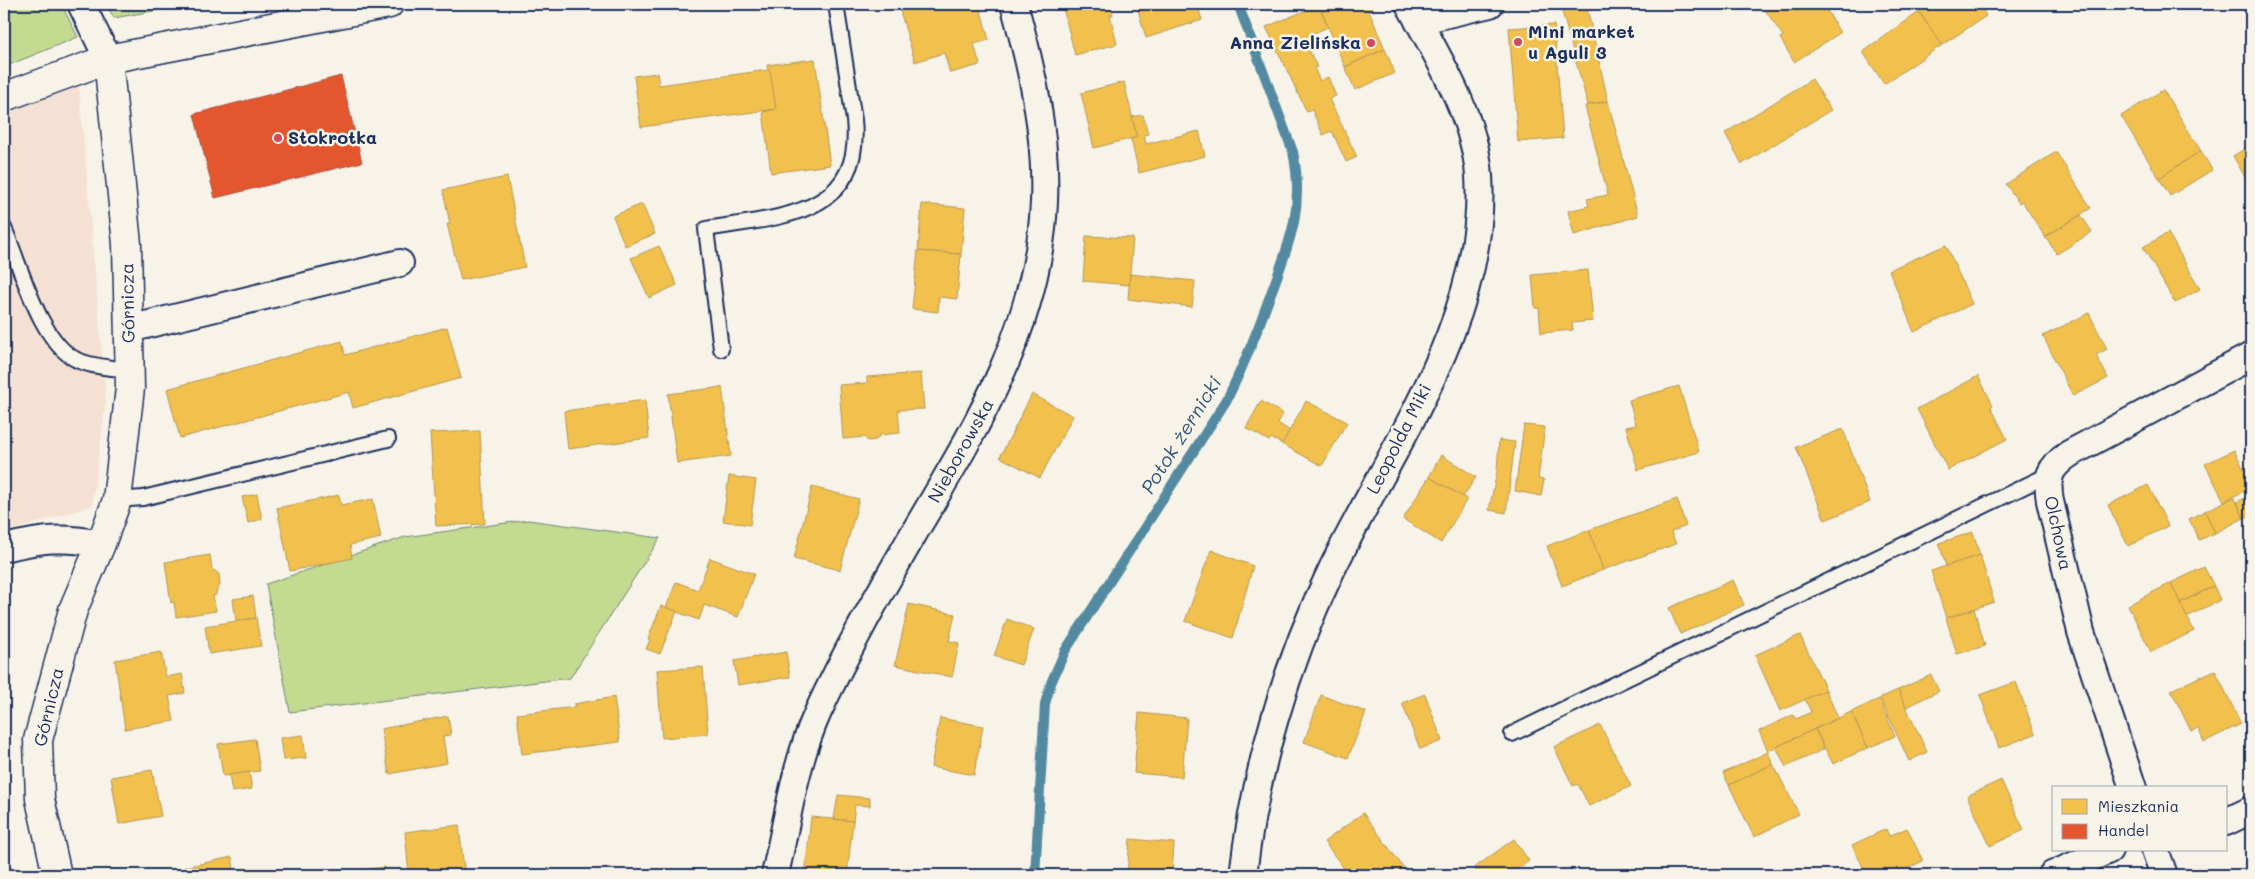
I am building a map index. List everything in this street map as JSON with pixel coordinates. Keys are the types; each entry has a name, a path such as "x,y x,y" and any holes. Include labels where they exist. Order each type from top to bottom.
{"street":[{"path":"81,4 108,59"},
{"path":"4,97 108,59 389,4"},
{"name":"Nieborowska","path":"775,875 801,758 818,712 894,568 987,405 1002,375 1032,289 1040,245 1044,158 1034,82 1014,4"},
{"path":"1413,13 1490,4"},
{"name":"Leopolda Miki","path":"1243,875 1246,852 1275,718 1312,613 1331,571 1436,367 1462,299 1472,261 1477,224 1479,178 1477,158 1454,91 1413,13"},
{"name":"Górnicza","path":"57,875 40,799 38,740 73,610 102,544 117,500 130,388 127,244 108,59"},
{"path":"129,329 400,263"},
{"name":"Olchowa","path":"2132,786 2081,632 2050,501 2048,482 2050,474 2053,467 2069,454 2251,356"},
{"path":"4,548 54,538 77,539 102,544"},
{"path":"2228,821 2251,810"},
{"path":"2052,875 2104,852"}],"lane":[{"path":"721,350 706,229 791,214 818,204 834,191 847,173 854,155 856,136 836,4"},
{"path":"4,228 39,315 46,329 63,351 88,364 130,370"},
{"path":"117,500 143,498 388,439"},
{"path":"1512,734 2050,474"}],"shaded area":[{"path":"79,87 106,401 92,506 4,533 4,112"}],"green space":[{"path":"4,4 61,4 78,37 4,67"},
{"path":"106,4 192,4 114,18"},
{"path":"528,520 660,538 570,678 290,712 266,584 405,537"}],"building: Mieszkania":[{"path":"898,4 979,4 989,40 974,44 980,65 950,73 944,53 915,62"},
{"path":"1062,4 1110,4 1113,15 1110,15 1117,44 1075,55"},
{"path":"1160,4 1163,11 1188,4 1197,4 1202,20 1146,38 1138,10"},
{"path":"1370,4 1373,10 1369,11 1385,49 1345,67 1319,5"},
{"path":"1560,4 1586,4 1608,101 1588,105"},
{"path":"1761,4 1818,4 1823,11 1827,10 1840,33 1794,62 1780,38 1783,36"},
{"path":"1924,4 1980,4 1986,16 1942,45 1919,12"},
{"path":"1319,5 1328,27 1303,38 1317,67 1314,68 1320,81 1328,77 1336,96 1329,99 1357,157 1346,162 1332,131 1323,135 1312,110 1307,112 1266,27"},
{"path":"1919,12 1942,45 1884,84 1863,52"},
{"path":"1554,25 1563,138 1518,142 1509,28"},
{"path":"1385,49 1395,73 1355,90 1345,67"},
{"path":"815,59 830,165 771,173 763,112 776,109 767,65"},
{"path":"770,70 776,109 641,127 634,76 657,73 659,85"},
{"path":"1812,79 1831,110 1742,164 1725,133"},
{"path":"1124,82 1137,137 1094,148 1081,93"},
{"path":"2163,90 2201,151 2159,178 2121,116"},
{"path":"1608,101 1638,216 1574,235 1568,211 1589,206 1587,199 1608,195 1585,106"},
{"path":"1143,115 1148,134 1144,135 1146,144 1199,131 1205,156 1139,173 1131,139 1137,137 1132,117"},
{"path":"2251,145 2251,183 2249,184 2233,156"},
{"path":"2201,151 2212,170 2170,196 2159,178"},
{"path":"2056,152 2091,208 2045,237 2022,201 2019,203 2006,184"},
{"path":"507,177 525,267 461,280 447,224 450,224 443,190"},
{"path":"642,204 655,234 625,246 613,216"},
{"path":"922,204 965,208 961,254 918,251"},
{"path":"2081,215 2092,232 2057,254 2045,237"},
{"path":"2168,233 2200,289 2175,303 2143,247"},
{"path":"1086,236 1133,238 1129,285 1083,281"},
{"path":"1946,245 1972,304 1914,332 1889,270"},
{"path":"659,246 677,285 649,298 631,258"},
{"path":"918,251 961,254 957,299 939,297 938,312 912,309"},
{"path":"1588,270 1593,321 1572,323 1573,330 1541,333 1539,308 1535,308 1532,275"},
{"path":"1130,274 1195,281 1192,307 1128,299"},
{"path":"2089,313 2107,349 2096,355 2108,378 2073,396 2043,336"},
{"path":"447,327 461,378 353,408 349,392 180,438 167,389 342,341 345,355"},
{"path":"921,373 924,409 898,410 900,433 880,435 876,440 868,441 864,437 843,439 839,385 867,383 867,377"},
{"path":"1978,376 2007,439 1948,470 1917,409"},
{"path":"1679,386 1699,452 1638,470 1626,427 1636,425 1629,400"},
{"path":"722,387 731,456 677,463 668,394"},
{"path":"1032,394 1073,416 1040,478 1000,457"},
{"path":"645,400 649,438 568,449 564,411"},
{"path":"1261,401 1283,414 1278,423 1290,431 1282,444 1271,438 1269,441 1246,428"},
{"path":"1306,401 1347,422 1322,466 1282,444"},
{"path":"1524,425 1545,427 1538,479 1544,480 1541,496 1515,491"},
{"path":"1843,429 1870,502 1825,520 1796,447"},
{"path":"480,431 485,524 436,526 430,433"},
{"path":"1499,440 1515,442 1506,513 1489,510 1497,472"},
{"path":"2234,450 2251,483 2251,488 2224,501 2205,464"},
{"path":"1441,455 1476,477 1463,497 1429,477"},
{"path":"729,476 756,480 750,525 723,521"},
{"path":"1429,477 1467,499 1441,543 1403,519"},
{"path":"2148,485 2168,526 2128,546 2108,505"},
{"path":"812,487 859,499 840,570 794,559"},
{"path":"257,494 262,519 248,523 242,497"},
{"path":"339,495 341,505 373,499 381,538 350,545 352,558 290,571 277,508"},
{"path":"2251,495 2251,515 2244,518 2237,502"},
{"path":"2234,497 2244,518 2215,533 2205,511"},
{"path":"1677,499 1686,526 1671,532 1676,544 1603,570 1589,530"},
{"path":"2205,511 2215,533 2199,540 2189,519"},
{"path":"1589,530 1603,570 1562,586 1547,546"},
{"path":"1973,532 1980,555 1946,566 1939,543"},
{"path":"1211,550 1253,566 1233,638 1185,621"},
{"path":"210,555 212,569 219,574 220,585 216,595 213,596 216,611 176,617 174,602 171,603 165,562"},
{"path":"1980,555 1994,602 1946,618 1931,571"},
{"path":"710,558 754,574 738,617 704,605 699,620 666,608 676,582 698,590"},
{"path":"2204,567 2214,586 2180,603 2171,583"},
{"path":"1733,580 1744,605 1680,634 1669,608"},
{"path":"2171,583 2194,631 2151,652 2128,605"},
{"path":"2214,586 2220,600 2187,617 2180,603"},
{"path":"253,596 256,618 236,621 233,599"},
{"path":"909,604 955,614 949,641 959,643 952,677 895,665"},
{"path":"661,606 677,611 660,654 646,649"},
{"path":"1974,609 1985,646 1957,654 1946,618"},
{"path":"256,618 261,646 209,654 205,626"},
{"path":"1007,619 1034,629 1021,665 994,656"},
{"path":"1800,635 1826,690 1780,711 1755,655"},
{"path":"161,652 166,677 182,674 185,693 169,696 174,721 125,729 115,660"},
{"path":"786,652 790,677 738,685 734,661"},
{"path":"703,667 708,734 662,738 657,670"},
{"path":"2215,670 2241,724 2204,742 2198,728 2191,731 2171,690"},
{"path":"1931,675 1939,691 1906,707 1898,690"},
{"path":"2016,682 2035,734 1999,748 1980,695"},
{"path":"1826,690 1838,718 1768,751 1759,731 1793,715 1796,719 1811,712 1805,699"},
{"path":"1898,690 1927,752 1909,761 1880,698"},
{"path":"1425,694 1442,741 1420,749 1402,703"},
{"path":"1321,695 1366,712 1348,758 1304,742"},
{"path":"614,697 620,742 522,754 517,714 575,707 574,704"},
{"path":"1879,699 1895,736 1868,748 1851,712"},
{"path":"1851,712 1868,748 1833,764 1815,729"},
{"path":"1139,713 1187,718 1182,777 1134,773"},
{"path":"448,716 451,735 443,736 447,763 389,774 381,729"},
{"path":"940,718 983,726 974,775 931,767"},
{"path":"1600,725 1631,786 1589,806 1578,784 1573,786 1554,747"},
{"path":"1815,729 1824,749 1786,767 1776,747"},
{"path":"303,735 306,758 283,760 280,738"},
{"path":"255,739 260,771 223,776 218,744"},
{"path":"1768,752 1773,764 1729,785 1723,773"},
{"path":"1773,764 1799,814 1754,837 1729,785"},
{"path":"152,770 161,816 119,824 111,777"},
{"path":"249,772 252,789 232,792 229,775"},
{"path":"2001,780 2024,830 1990,846 1967,796"},
{"path":"838,795 870,798 870,806 855,805 853,821 834,819"},
{"path":"1363,813 1409,875 1349,875 1324,842"},
{"path":"811,817 853,821 847,875 805,875"},
{"path":"459,825 464,869 409,875 405,832"},
{"path":"1907,828 1923,861 1906,869 1909,875 1867,875 1852,845 1886,829 1889,836"},
{"path":"1130,839 1174,843 1172,875 1127,875"},
{"path":"1514,839 1529,861 1509,875 1479,875 1474,868"},
{"path":"232,857 235,875 186,875 185,867"},
{"path":"385,867 386,875 360,875 360,870"}],"building: Handel":[{"name":"Stokrotka","path":"341,76 362,162 215,198 194,114"}],"waterway":[{"name":"Potok żernicki","path":"1035,875 1045,704 1051,683 1065,651 1226,401 1260,323 1289,243 1293,226 1297,191 1293,152 1238,4"}],"place":[{"name":"Mini market u Aguli 3","path":"1518,42"},
{"name":"Anna Zielińska","path":"1371,43"},
{"name":"Stokrotka","path":"278,138"}]}
